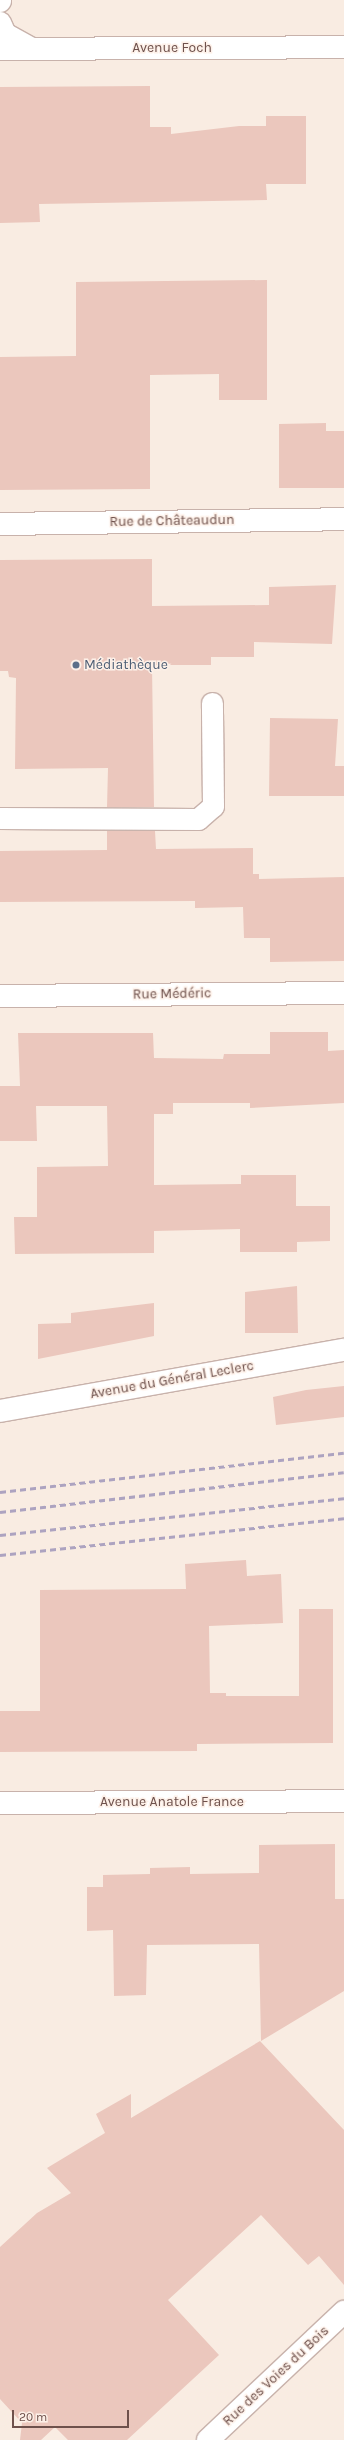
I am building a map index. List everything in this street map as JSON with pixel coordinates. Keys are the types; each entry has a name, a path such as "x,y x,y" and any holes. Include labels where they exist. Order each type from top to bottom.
{"street":[{"path":"0,23 5,34 32,49"},
{"name":"Avenue Foch","path":"0,49 344,47"},
{"name":"Rue de Châteaudun","path":"0,524 344,518"},
{"name":"Rue Médéric","path":"0,996 344,993"},
{"name":"Avenue du Général Leclerc","path":"0,1410 344,1350"},
{"name":"Avenue Anatole France","path":"0,1803 344,1801"},
{"name":"Rue des Voies du Bois","path":"208,2440 344,2312"}],"lane":[{"path":"0,818 198,819 213,806 212,703"}],"building":[{"path":"150,86 150,127 171,127 171,134 239,126 266,126 266,116 306,116 306,184 266,184 267,200 39,204 40,222 0,223 0,87"},
{"path":"267,280 267,400 219,400 219,374 150,375 150,489 0,490 0,357 76,356 76,282"},
{"path":"326,423 326,431 344,431 344,488 279,488 279,424"},
{"name":"Médiathèque","path":"152,559 152,606 269,605 269,587 336,585 332,644 254,642 254,657 211,657 211,665 152,665 154,807 107,807 108,768 15,769 16,678 9,677 8,671 0,671 0,560"},
{"path":"270,718 338,719 335,766 344,766 344,796 269,796"},
{"path":"107,831 155,831 156,849 253,848 253,874 259,874 259,879 344,877 344,961 270,962 270,938 244,938 243,907 195,908 195,901 0,902 0,851 107,850"},
{"path":"270,1032 328,1032 328,1051 344,1050 344,1103 250,1108 250,1103 173,1103 173,1114 154,1114 154,1185 241,1184 241,1175 296,1175 296,1206 330,1206 330,1241 297,1242 297,1252 240,1252 240,1229 154,1231 154,1253 15,1254 14,1217 37,1217 37,1167 108,1166 107,1106 36,1106 37,1141 0,1141 0,1086 20,1086 18,1033 153,1033 154,1058 223,1059 224,1054 270,1054"},
{"path":"297,1286 298,1333 245,1333 245,1292"},
{"path":"154,1303 154,1336 38,1359 38,1324 71,1323 71,1313"},
{"path":"344,1386 344,1417 276,1425 273,1397 306,1390"},
{"path":"246,1560 247,1576 281,1574 283,1623 209,1626 210,1693 226,1693 226,1696 299,1696 299,1609 333,1609 333,1743 197,1744 197,1751 0,1752 0,1711 40,1711 40,1590 186,1589 185,1564"},
{"path":"335,1844 335,1899 344,1899 344,1991 261,2041 259,1944 147,1945 146,1995 114,1996 113,1930 87,1931 87,1887 103,1887 103,1875 150,1874 150,1868 190,1867 190,1874 259,1873 259,1845"},
{"path":"260,2041 344,2130 344,2285 319,2256 308,2265 261,2215 168,2300 219,2355 127,2440 68,2440 55,2427 41,2440 20,2440 22,2423 0,2399 0,2247 37,2213 71,2193 47,2168 105,2133 96,2114 131,2094 131,2118"}],"railway":[{"path":"0,1492 344,1453"},
{"path":"0,1512 344,1472"},
{"path":"0,1535 344,1498"},
{"path":"0,1555 344,1518"}],"place":[{"name":"Médiathèque","path":"76,665"}]}
